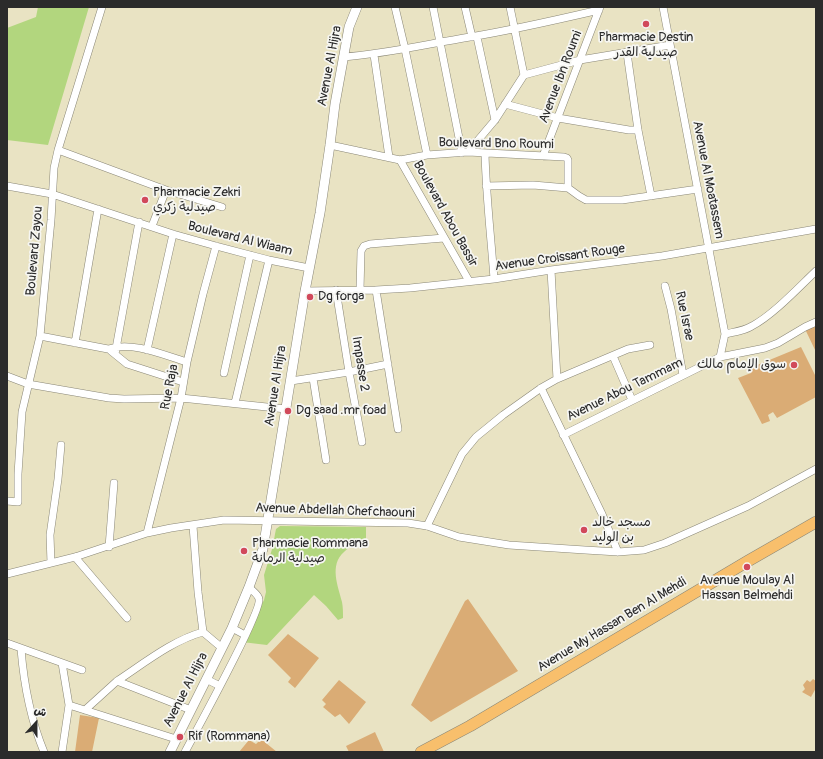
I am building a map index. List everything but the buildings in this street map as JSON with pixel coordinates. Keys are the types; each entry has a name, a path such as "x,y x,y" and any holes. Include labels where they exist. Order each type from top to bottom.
{"main road":[{"name":"Avenue My Hassan Ben Al Mehdi","path":"421,752 470,726 742,564 816,522"}],"street":[{"name":"Boulevard Zayou","path":"7,500 18,502 20,427 28,384 40,336 54,168 58,150 102,7"},
{"name":"Avenue Al Hijra","path":"170,752 232,628 263,549 305,291 320,213 343,57 349,27 357,7"},
{"path":"395,7 427,154"},
{"path":"433,7 465,153"},
{"path":"465,7 495,120"},
{"path":"510,7 524,75"},
{"name":"Avenue Al Moatassem","path":"663,7 725,334 720,357"},
{"path":"343,57 374,55 514,30 599,9"},
{"name":"Avenue Ibn Roumi","path":"543,156 599,9"},
{"path":"465,153 495,120 524,75 580,60 670,45"},
{"path":"627,52 638,130 651,196"},
{"path":"374,55 389,157"},
{"path":"505,104 558,118 629,130 638,130"},
{"name":"Boulevard Bno Roumi","path":"330,145 400,160 427,154 465,153 567,158 568,188"},
{"path":"58,150 166,190 222,207"},
{"path":"485,153 486,186 494,279"},
{"name":"Boulevard Abou Bassir","path":"400,160 469,281"},
{"path":"486,186 533,185 568,188 586,200 622,200 698,189"},
{"name":"Boulevard Al Wiaam","path":"7,186 52,194 173,234 269,260 309,268"},
{"path":"152,226 166,190"},
{"path":"74,343 98,209"},
{"path":"115,350 139,222"},
{"name":"Avenue Croissant Rouge","path":"305,291 410,288 494,279 662,256 816,228"},
{"path":"147,350 173,234"},
{"path":"360,290 361,251 364,246 370,244 444,238"},
{"name":"Rue Raja","path":"147,533 181,398 187,362 216,246"},
{"path":"224,373 250,255"},
{"path":"235,403 269,260"},
{"path":"551,270 557,379"},
{"path":"725,334 744,330 753,326 768,315 816,271"},
{"name":"Rue Israe","path":"665,286 671,309 683,375"},
{"name":"Impasse 2","path":"336,290 362,442"},
{"path":"376,290 398,429"},
{"name":"Avenue Abou Tammam","path":"563,435 720,357 765,348 778,343 816,322"},
{"path":"40,336 115,350 135,347 187,362"},
{"path":"427,526 462,454 476,437 503,415 540,388 557,379 628,349 650,345"},
{"path":"115,350 127,364 183,382"},
{"path":"613,356 632,400"},
{"path":"291,382 388,364"},
{"path":"7,376 28,384 109,398 181,398 286,409"},
{"path":"313,378 326,460"},
{"path":"540,388 602,514 618,552"},
{"path":"51,563 50,535 61,446"},
{"name":"Avenue Abdellah Chefchaouni","path":"7,574 75,557 109,547 147,533 229,520 408,523 427,526 459,537 480,541 618,552 644,550 665,543 748,506 816,469"},
{"path":"109,547 114,483"},
{"path":"193,526 198,592 203,632 222,648"},
{"path":"75,557 127,618"},
{"path":"185,752 220,686 254,615 259,600 257,595 249,587"},
{"path":"232,628 245,635"},
{"path":"85,710 117,681 175,643 194,634 203,632"},
{"path":"7,643 82,670"},
{"path":"21,649 23,677 27,700 36,732 44,752"},
{"path":"62,663 69,705 62,752"},
{"path":"206,679 220,686"},
{"path":"117,681 191,710"},
{"path":"69,705 176,739"}],"green space":[{"path":"38,7 89,7 48,145 7,140 7,28 36,17"},
{"path":"280,526 366,527 366,539 346,550 339,557 337,563 336,576 342,604 343,618 338,620 314,595 267,645 242,642 264,600 266,592 264,575 273,546 276,529"}],"place":[{"name":"Pharmacie Destin صيدلية القدر","path":"646,24"},
{"name":"Pharmacie Zekri صيدلية زكري","path":"145,200"},
{"name":"Dg forga","path":"310,297"},
{"name":"سوق الإمام مالك","path":"794,365"},
{"name":"Dg saad .mr foad","path":"288,411"},
{"name":"مسجد خالد بن الوليد","path":"584,530"},
{"name":"Pharmacie Rommana صيدلية الرمانة","path":"244,551"},
{"name":"Avenue Moulay Al Hassan Belmehdi","path":"747,567"},
{"name":"Rif (Rommana)","path":"180,737"}]}
